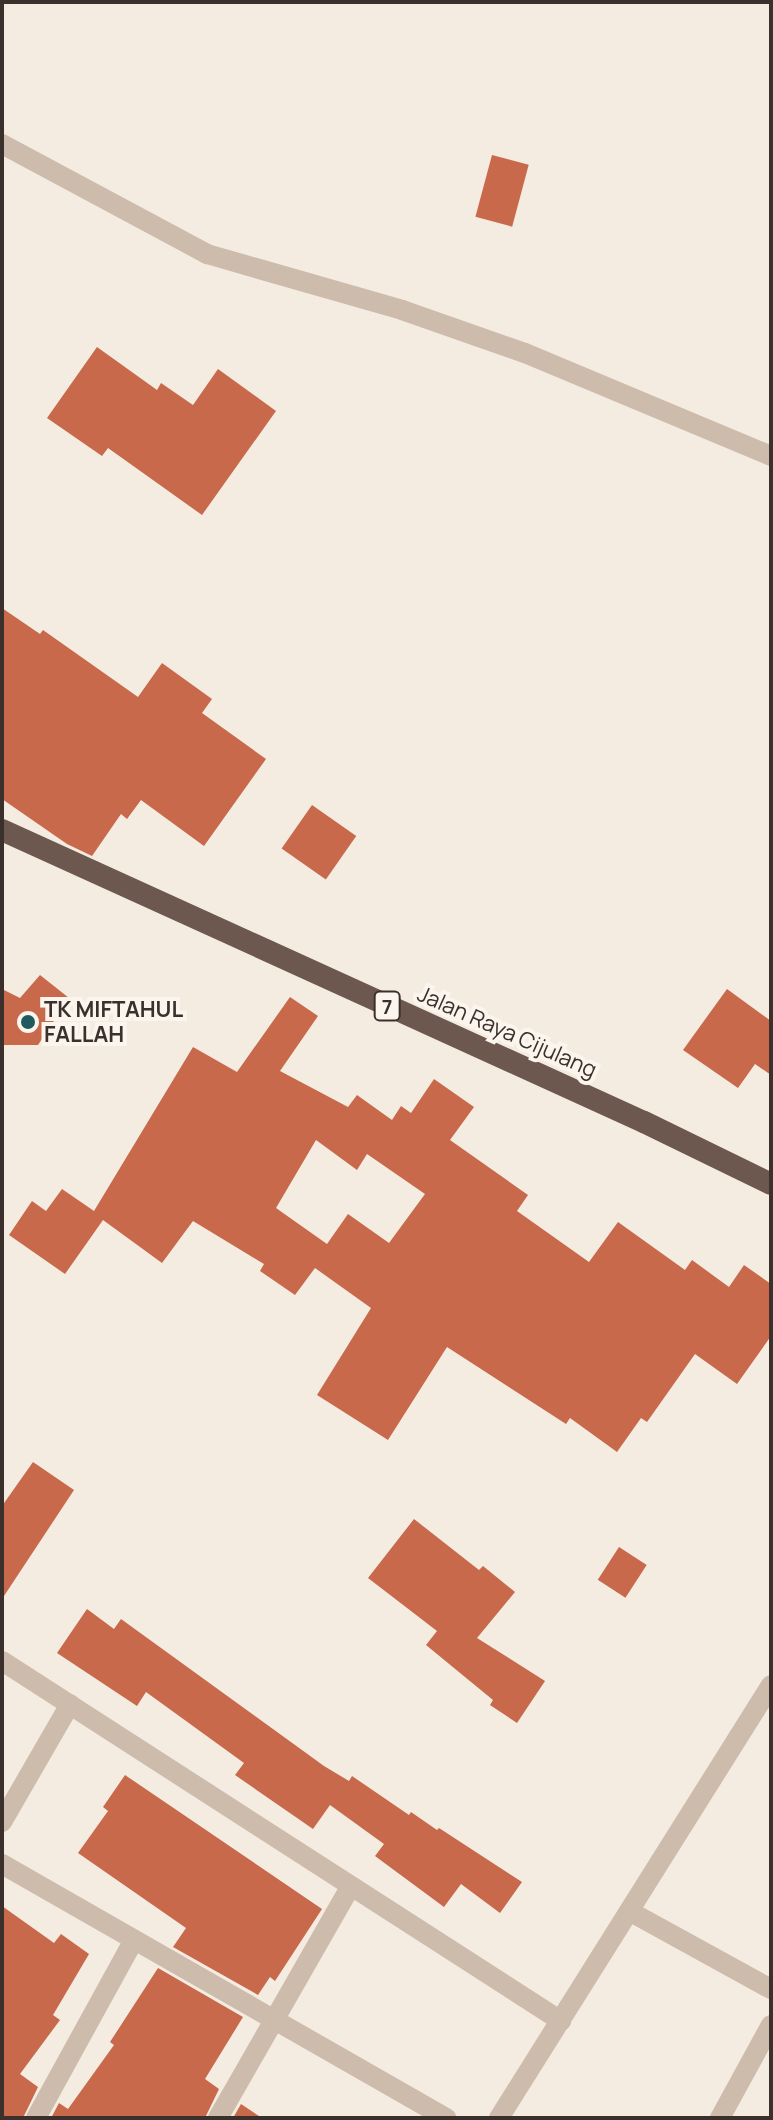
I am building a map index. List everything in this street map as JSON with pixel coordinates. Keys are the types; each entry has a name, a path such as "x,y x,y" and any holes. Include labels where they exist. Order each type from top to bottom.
{"highway":[{"name":"Jalan Raya Cijulang","path":"2,830 644,1122 771,1184"}],"street":[{"path":"2,144 207,254 402,310 525,353 771,456"},
{"path":"2,1661 561,2021"},
{"path":"499,2118 771,1685"},
{"path":"2,1822 70,1704"},
{"path":"2,1864 446,2118"},
{"path":"218,2118 351,1886"},
{"path":"629,1911 771,1989"},
{"path":"36,2118 134,1940"},
{"path":"720,2118 771,2025"}],"building":[{"path":"492,155 529,165 512,227 475,217"},
{"path":"97,347 157,390 161,383 193,405 218,369 276,411 202,515 108,448 102,456 47,418"},
{"path":"2,608 40,634 43,630 138,697 162,663 212,699 202,713 266,759 204,846 141,800 127,819 121,814 92,856 67,844 2,799"},
{"path":"312,805 356,836 326,879 282,848"},
{"name":"TK MIFTAHUL FALLAH","path":"40,975 69,998 38,1045 2,1045 2,989 20,998"},
{"path":"727,989 771,1021 771,1075 755,1064 738,1088 683,1050"},
{"path":"290,997 318,1016 280,1071 348,1107 357,1095 392,1120 401,1106 411,1113 434,1079 474,1107 450,1140 528,1195 517,1211 589,1262 618,1222 685,1270 692,1260 729,1287 744,1265 771,1284 771,1336 737,1384 695,1354 647,1422 641,1418 617,1452 570,1418 566,1424 447,1347 388,1440 317,1395 371,1308 315,1268 295,1295 260,1271 264,1264 193,1221 162,1263 103,1220 65,1274 9,1235 32,1201 46,1211 62,1189 94,1211 193,1047 237,1072","holes":["316,1140 357,1170 367,1154 425,1194 389,1243 348,1214 327,1244 276,1208"]},
{"path":"33,1462 74,1490 2,1599 2,1506"},
{"path":"414,1519 479,1570 483,1566 515,1592 477,1638 545,1681 517,1723 490,1705 493,1700 426,1645 437,1631 368,1578"},
{"path":"619,1547 647,1565 625,1598 598,1580"},
{"path":"87,1609 114,1629 121,1619 324,1766 349,1781 352,1776 409,1815 411,1812 437,1830 439,1828 522,1882 500,1913 461,1884 444,1907 375,1856 384,1844 330,1805 313,1829 235,1775 244,1763 146,1692 137,1706 57,1653"},
{"path":"125,1775 322,1909 275,1981 270,1977 258,1995 173,1947 186,1928 78,1853 108,1811 103,1807"},
{"path":"2,1906 54,1943 61,1934 89,1954 53,2015 60,2020 20,2074 38,2087 23,2118 2,2118"},
{"path":"158,1968 243,2017 205,2079 219,2089 205,2118 51,2118 59,2103 68,2109 114,2045 110,2042"},
{"path":"241,2104 262,2118 233,2118"}],"place":[{"name":"TK MIFTAHUL FALLAH","path":"28,1022"}]}
